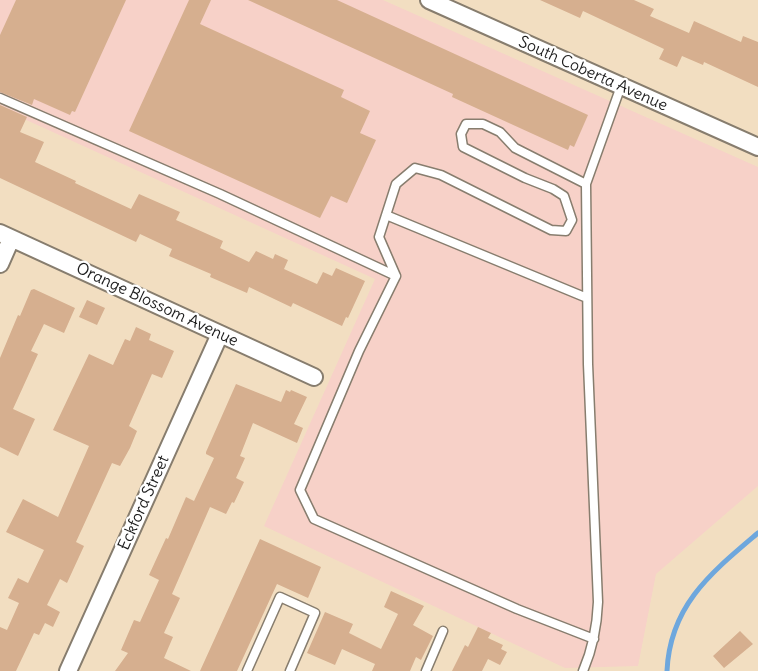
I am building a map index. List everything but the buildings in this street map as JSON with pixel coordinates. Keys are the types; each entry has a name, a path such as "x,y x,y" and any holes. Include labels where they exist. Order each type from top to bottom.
{"street":[{"name":"South Coberta Avenue","path":"429,0 758,147"},
{"path":"0,264 6,236"},
{"name":"Orange Blossom Avenue","path":"6,236 314,377"},
{"name":"Eckford Street","path":"68,671 220,334"}],"lane":[{"path":"583,671 592,651 597,627 598,602 588,364 586,184 621,86"},
{"path":"0,99 220,194 396,276"},
{"path":"586,184 515,148 500,132 483,124 466,124 461,134 463,147 564,196 572,220 566,231 551,230 441,175 414,168 396,184 379,237 396,276 359,351 300,490 314,519 517,609 594,639"},
{"path":"386,215 587,298"},
{"path":"247,671 280,597 315,614 290,671"},
{"path":"426,671 443,631"}],"shaded area":[{"path":"0,0 383,0 758,167 758,486 656,574 638,666 565,668 264,526 375,279 0,108"}],"waterway":[{"path":"667,671 676,627 696,592 710,576 758,533"}]}
